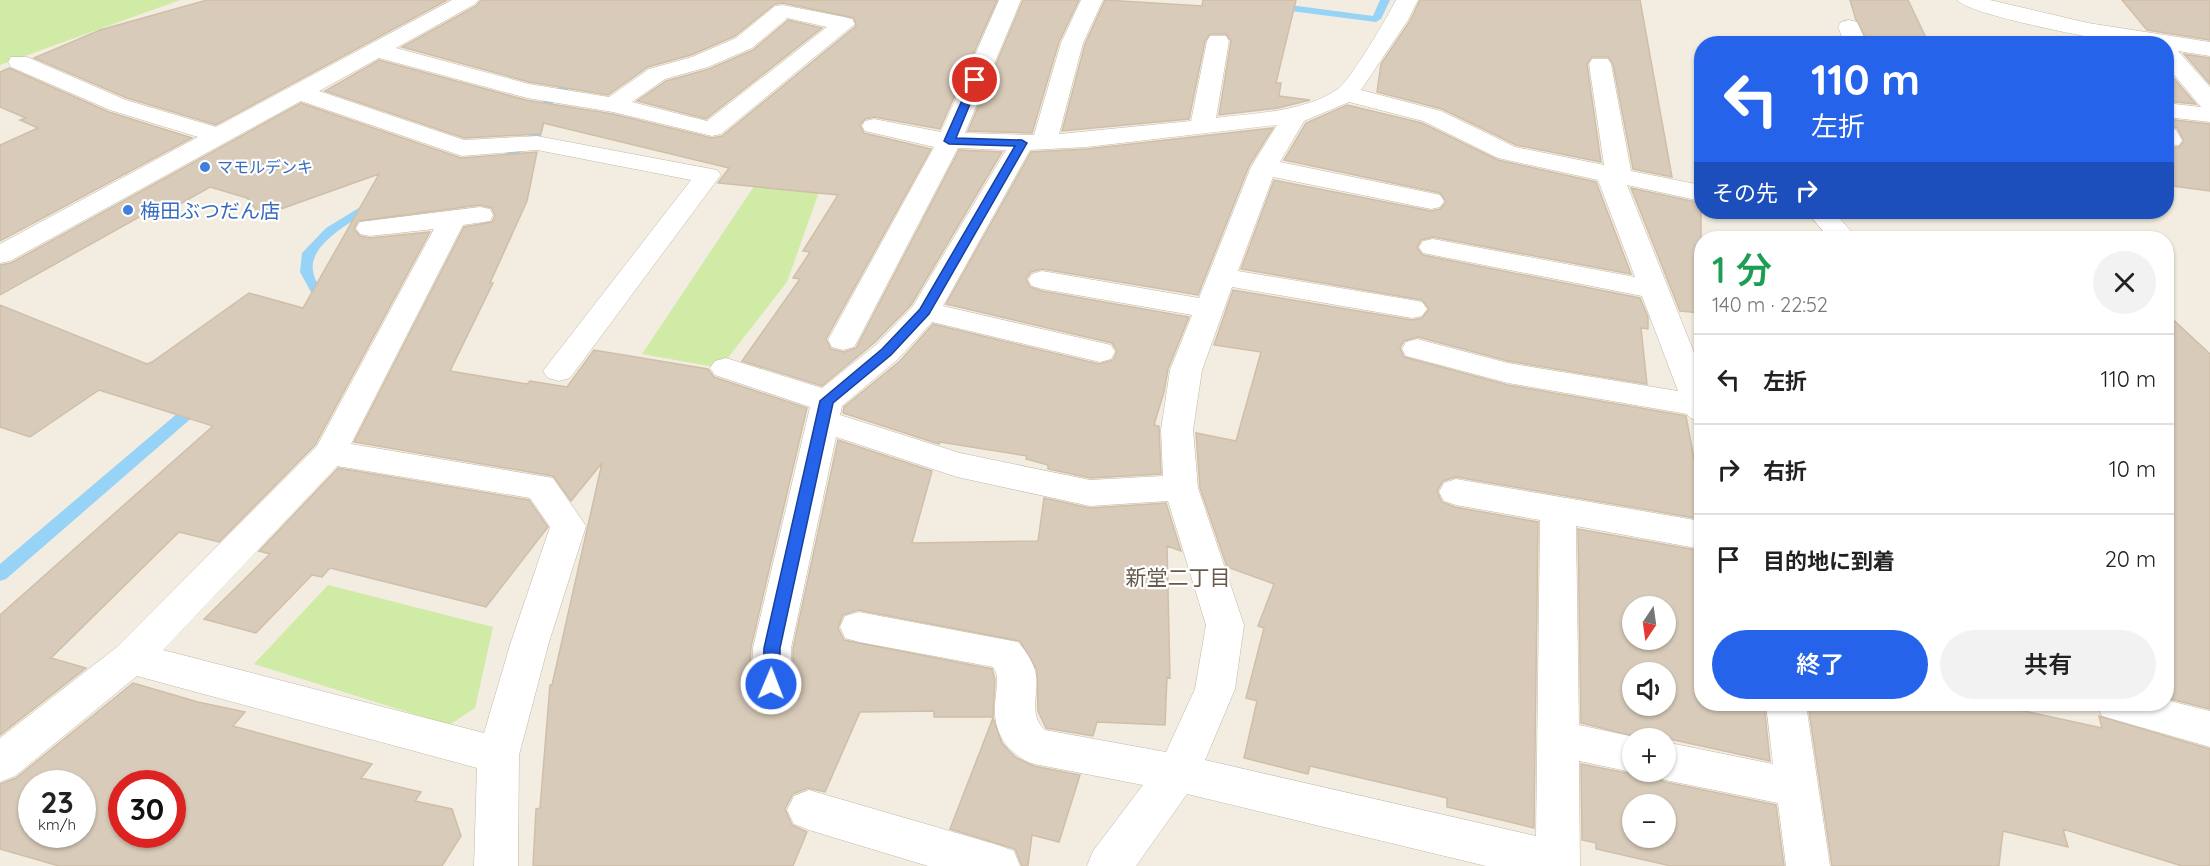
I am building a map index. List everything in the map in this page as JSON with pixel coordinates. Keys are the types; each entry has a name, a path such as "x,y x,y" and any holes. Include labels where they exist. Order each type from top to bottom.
{"street":[{"path":"0,255 468,0"},
{"path":"843,340 949,141 1010,0"},
{"path":"771,684 772,648 825,411 887,352 925,311 1033,142 1071,43 1092,0"},
{"path":"874,126 949,141 1033,142 1295,116 1347,94 1397,20 1407,0"},
{"path":"1968,0 2085,36"},
{"path":"377,50 538,94 613,105 712,129 844,24 783,11 744,43 700,62 657,74 613,105"},
{"path":"1202,127 1218,41"},
{"path":"2174,46 2210,49"},
{"path":"2174,60 2210,102"},
{"path":"20,62 118,105 220,135"},
{"path":"1600,64 1614,177 1654,290 1694,393"},
{"path":"300,92 462,148 525,144 708,175 559,371"},
{"path":"1347,94 1432,116 1507,153 1614,177 1694,192"},
{"path":"2174,111 2210,115"},
{"path":"1109,866 1178,773 1215,689 1225,625 1181,488 1177,430 1186,370 1224,277 1264,167 1295,116"},
{"path":"1264,167 1431,201"},
{"path":"0,763 131,658 330,453 466,217 370,228"},
{"path":"1826,219 1837,231"},
{"path":"1433,247 1654,290"},
{"path":"1224,277 1412,309"},
{"path":"1042,280 1211,309"},
{"path":"925,311 1100,352"},
{"path":"1417,349 1508,373 1694,407"},
{"path":"726,369 957,465 1090,493 1181,488"},
{"path":"330,453 541,487 568,526 530,642 498,755 496,866"},
{"path":"1456,492 1694,534"},
{"path":"859,627 1004,653 1012,660 1017,670 1016,723 1023,736 1034,747 1178,773 1558,864 1558,510"},
{"path":"131,658 498,755"},
{"path":"1787,711 1808,866"},
{"path":"2142,711 2210,729"},
{"path":"1558,739 1622,752"},
{"path":"1676,763 1797,788"},
{"path":"809,810 998,866"}],"green space":[{"path":"0,0 180,0 0,65"},
{"path":"775,155 819,192 787,282 720,368 642,354"},
{"path":"328,585 493,627 475,708 449,725 254,664"}],"building":[{"path":"207,0 447,0 216,125 127,98 34,58 100,30"},
{"path":"481,0 997,0 940,129 874,117 865,119 860,125 864,133 931,149 826,339 831,349 844,352 856,348 959,150 1002,152 911,305 874,343 822,386 742,361 800,279 793,278 810,252 803,251 838,195 718,183 729,168 543,123 541,134 464,138 325,91 379,60 526,100 613,114 712,138 722,136 856,26 854,18 783,3 775,4 735,36 691,55 648,67 608,95 529,82 402,47 476,6"},
{"path":"1023,0 1079,0 1059,42 1032,133 968,131"},
{"path":"1105,0 1202,6 1203,0 1296,0 1276,83 1281,83 1279,96 1310,100 1278,108 1219,115 1231,41 1226,34 1210,34 1205,41 1189,119 1062,131 1085,44"},
{"path":"1420,0 1640,0 1672,177 1633,169 1613,64 1608,57 1592,57 1587,64 1601,162 1516,145 1442,109 1377,92 1381,64 1410,21"},
{"path":"1850,0 1908,0 1925,36 1865,36 1856,20"},
{"path":"2122,0 2210,0 2210,40 2147,30"},
{"path":"788,20 822,28 706,119 637,101 666,81 709,69 753,50"},
{"path":"2184,54 2210,58 2210,84"},
{"path":"9,68 109,112 192,138 0,241 0,145 38,128 20,120 26,118 0,107 0,72"},
{"path":"2174,78 2196,104 2174,102"},
{"path":"301,103 461,158 537,152 527,201 490,283 493,283 450,371 527,384 530,381 567,387 594,350 708,369 714,377 807,408 751,647 749,684 756,698 772,703 786,698 793,685 793,648 838,440 932,471 912,543 1038,541 1044,498 1090,508 1166,503 1181,551 1167,546 1170,678 1167,677 1165,725 1097,722 1093,736 1046,728 1038,711 1037,670 1020,641 858,610 843,615 838,628 844,640 992,669 995,680 993,717 934,717 934,711 860,712 825,792 808,788 793,794 785,809 792,825 807,832 793,866 533,866 536,809 540,808 550,685 552,685 602,463 571,501 553,476 354,442 464,227 492,222 495,216 492,208 480,205 358,221 354,229 360,236 370,238 430,232 315,445 219,542 179,532 51,658 86,668 0,735 0,615 213,426 99,390 30,437 0,427 0,305 147,364 249,293 303,308 379,174 261,216 247,198 210,187 159,216 148,212 0,295 0,265 11,263"},
{"path":"1347,105 1422,123 1498,160 1596,182 1631,274 1433,237 1421,240 1417,248 1423,255 1640,298 1648,317 1648,329 1641,328 1647,384 1508,361 1418,337 1404,341 1400,348 1404,357 1508,385 1686,416 1694,459 1694,518 1456,477 1443,481 1437,491 1442,502 1455,507 1538,522 1534,828 1447,807 1447,798 1310,766 1308,774 1244,758 1257,701 1246,698 1264,628 1258,626 1274,584 1227,567 1200,488 1196,433 1236,441 1261,352 1214,345 1233,290 1412,320 1422,318 1429,309 1422,300 1241,269 1274,180 1431,211 1440,209 1446,202 1440,193 1284,160 1306,123"},
{"path":"2174,120 2210,124 2210,191 2174,186 2174,147 2179,147 2184,141 2177,128 2174,127"},
{"path":"1273,128 1249,166 1198,295 1042,269 1031,272 1026,279 1030,287 1042,291 1189,317 1168,369 1154,425 1159,426 1161,474 1090,478 1048,469 1048,465 1026,459 1027,456 940,442 939,444 843,413 844,407 900,361 933,324 1099,364 1113,360 1117,351 1112,343 946,304 1031,152 1087,149"},
{"path":"1631,188 1694,202 1694,219 1701,219 1701,231 1694,231 1694,312 1680,311"},
{"path":"2174,320 2210,354 2210,709 2174,700"},
{"path":"338,468 529,500 548,527 486,607 330,568 322,577 312,575 256,633 204,619 270,554 259,551"},
{"path":"1578,529 1694,550 1694,711 1765,711 1770,761 1676,740 1676,728 1622,728 1622,733 1581,723"},
{"path":"133,683 198,702 245,712 233,726 372,764 361,778 421,792 415,801 452,809 461,836 442,866 59,866 0,849 0,784 18,776 18,848 96,848 96,770 26,770"},
{"path":"1809,711 2024,711 2102,728 2099,716 2210,749 2210,866 2182,866 2063,829 2068,847 2003,831 1999,866 1832,866"},
{"path":"993,718 1002,743 1015,757 1034,766 1080,775 1059,842 1032,835 1028,866 1022,866 1015,849 950,829"},
{"path":"1581,764 1622,772 1622,782 1665,782 1776,805 1784,866 1671,866 1596,849 1596,843 1582,840"}],"waterway":[{"path":"1275,6 1376,19 1385,0"},
{"path":"493,161 511,155 537,134 544,106 578,76"},
{"path":"324,304 306,272 308,253 330,231 375,202"},
{"path":"0,574 197,405"}],"place":[{"name":"マモルデンキ","path":"205,167"},
{"name":"梅田ぶつだん店","path":"128,210"}],"district":[{"name":"新堂二丁目","path":"1178,577"}],"route":[{"path":"771,684 772,648 779,612 827,401 887,352 925,311 1022,143 949,141 975,80"}]}
